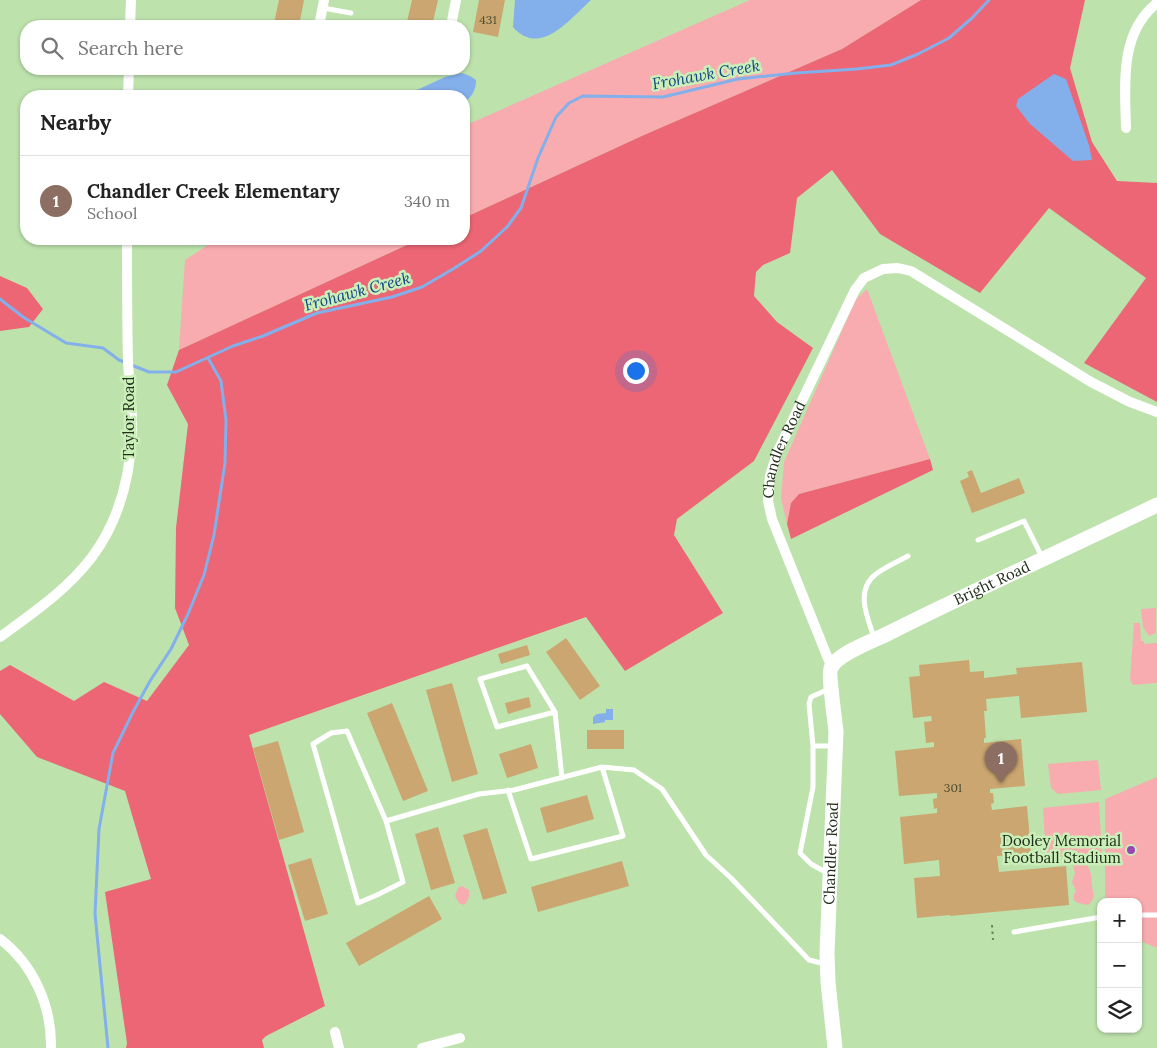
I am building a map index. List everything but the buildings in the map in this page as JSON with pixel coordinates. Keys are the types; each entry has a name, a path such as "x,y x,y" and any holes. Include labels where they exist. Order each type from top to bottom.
{"street":[{"path":"130,20 131,0"},
{"path":"452,20 456,0"},
{"path":"1126,128 1125,78 1130,45 1142,17 1157,3"},
{"path":"320,20 323,4"},
{"path":"128,90 129,75"},
{"name":"Taylor Road","path":"0,637 45,604 67,585 92,558 110,528 122,498 130,462 132,431 128,353 127,245"},
{"name":"Chandler Road","path":"835,1048 828,965 835,746 835,713 829,674 831,666 772,519 768,491 770,476 777,453 855,290 864,278 876,271 890,268 911,271 1091,382 1130,402 1157,412"},
{"name":"Bright Road","path":"831,666 840,657 1157,505"},
{"path":"0,939 22,960 41,993 48,1019 51,1048"},
{"path":"335,1032 339,1048"},
{"path":"422,1048 460,1038"}],"lane":[{"path":"323,4 351,13"},
{"path":"978,540 1024,521 1043,559"},
{"path":"875,640 864,603 868,582 875,574 908,556"},
{"path":"555,712 497,727 480,679 527,666 555,712 562,778"},
{"path":"830,875 811,864 800,852 813,787 814,746 809,704 811,697 832,687"},
{"path":"348,731 386,821 403,882 358,903 313,744 331,733 348,731"},
{"path":"814,746 835,746"},
{"path":"508,790 531,859 623,836 602,767"},
{"path":"386,821 479,794 508,790 602,767 634,770 662,789 706,855 731,878 809,960 828,965"},
{"path":"1142,915 1157,915"},
{"path":"1014,932 1097,918"}],"path":[{"path":"992,925 993,940"}],"shaded area":[{"path":"750,0 921,0 842,49 644,135 470,215 470,123"},
{"path":"921,0 1085,0 1070,68 1092,142 1117,181 1157,183 1157,402 1084,363 1146,278 1049,208 980,293 880,234 832,170 797,198 790,253 763,265 756,272 754,296 777,322 813,348 754,461 677,519 674,535 723,613 625,671 586,617 249,735 325,1006 266,1036 262,1040 264,1048 126,1048 127,1043 105,892 151,879 125,791 37,757 0,714 0,671 10,665 74,701 104,682 147,701 189,645 175,608 176,528 188,424 167,385 179,350 407,245 470,245 470,215 644,135 842,49"},
{"path":"208,245 407,245 179,350 185,260"},
{"path":"0,276 27,288 43,309 29,327 0,331"},
{"path":"867,289 930,459 799,494 791,503 787,524 781,498 784,462 856,299"},
{"path":"930,459 933,470 791,539 787,524 791,503 799,494"},
{"path":"1156,608 1156,633 1149,636 1143,627 1141,609"},
{"path":"1134,623 1140,623 1141,641 1144,641 1144,644 1157,643 1157,683 1133,685 1130,680"},
{"path":"1098,760 1101,790 1058,794 1051,788 1048,764"},
{"name":"Dooley Memorial Football Stadium","path":"1157,777 1157,948 1142,942 1142,898 1105,898 1105,799"},
{"path":"1099,802 1102,854 1046,858 1043,808"},
{"path":"1082,861 1088,866 1094,896 1088,905 1074,900 1076,891 1072,882 1075,873 1073,867 1076,862"},
{"path":"462,886 469,890 467,902 464,905 459,903 455,896 458,888"}],"water":[{"path":"515,0 591,0 554,32 534,39 523,36 513,27"},
{"path":"1054,74 1066,79 1089,145 1092,160 1073,161 1030,124 1016,106 1018,99"},
{"path":"454,75 470,76 476,80 473,93 470,97 470,90 417,90"},
{"path":"606,709 613,709 613,720 605,720 605,722 593,724 593,717 597,714 606,713"}],"waterway":[{"name":"Frohawk Creek","path":"0,299 23,317 66,343 103,348 119,360 149,372 176,372 233,346 263,336 317,313 392,297 422,287 481,251 507,227 521,208 538,158 556,117 569,103 583,96 663,97 738,79 891,65 949,38 989,0"},
{"path":"108,1048 95,914 99,829 113,753 133,712 171,649 188,614 204,575 214,535 225,463 226,420 221,381 208,358"}],"place":[{"name":"Chandler Creek Elementary","path":"1001,783"},
{"name":"Dooley Memorial Football Stadium","path":"1131,850"}]}
